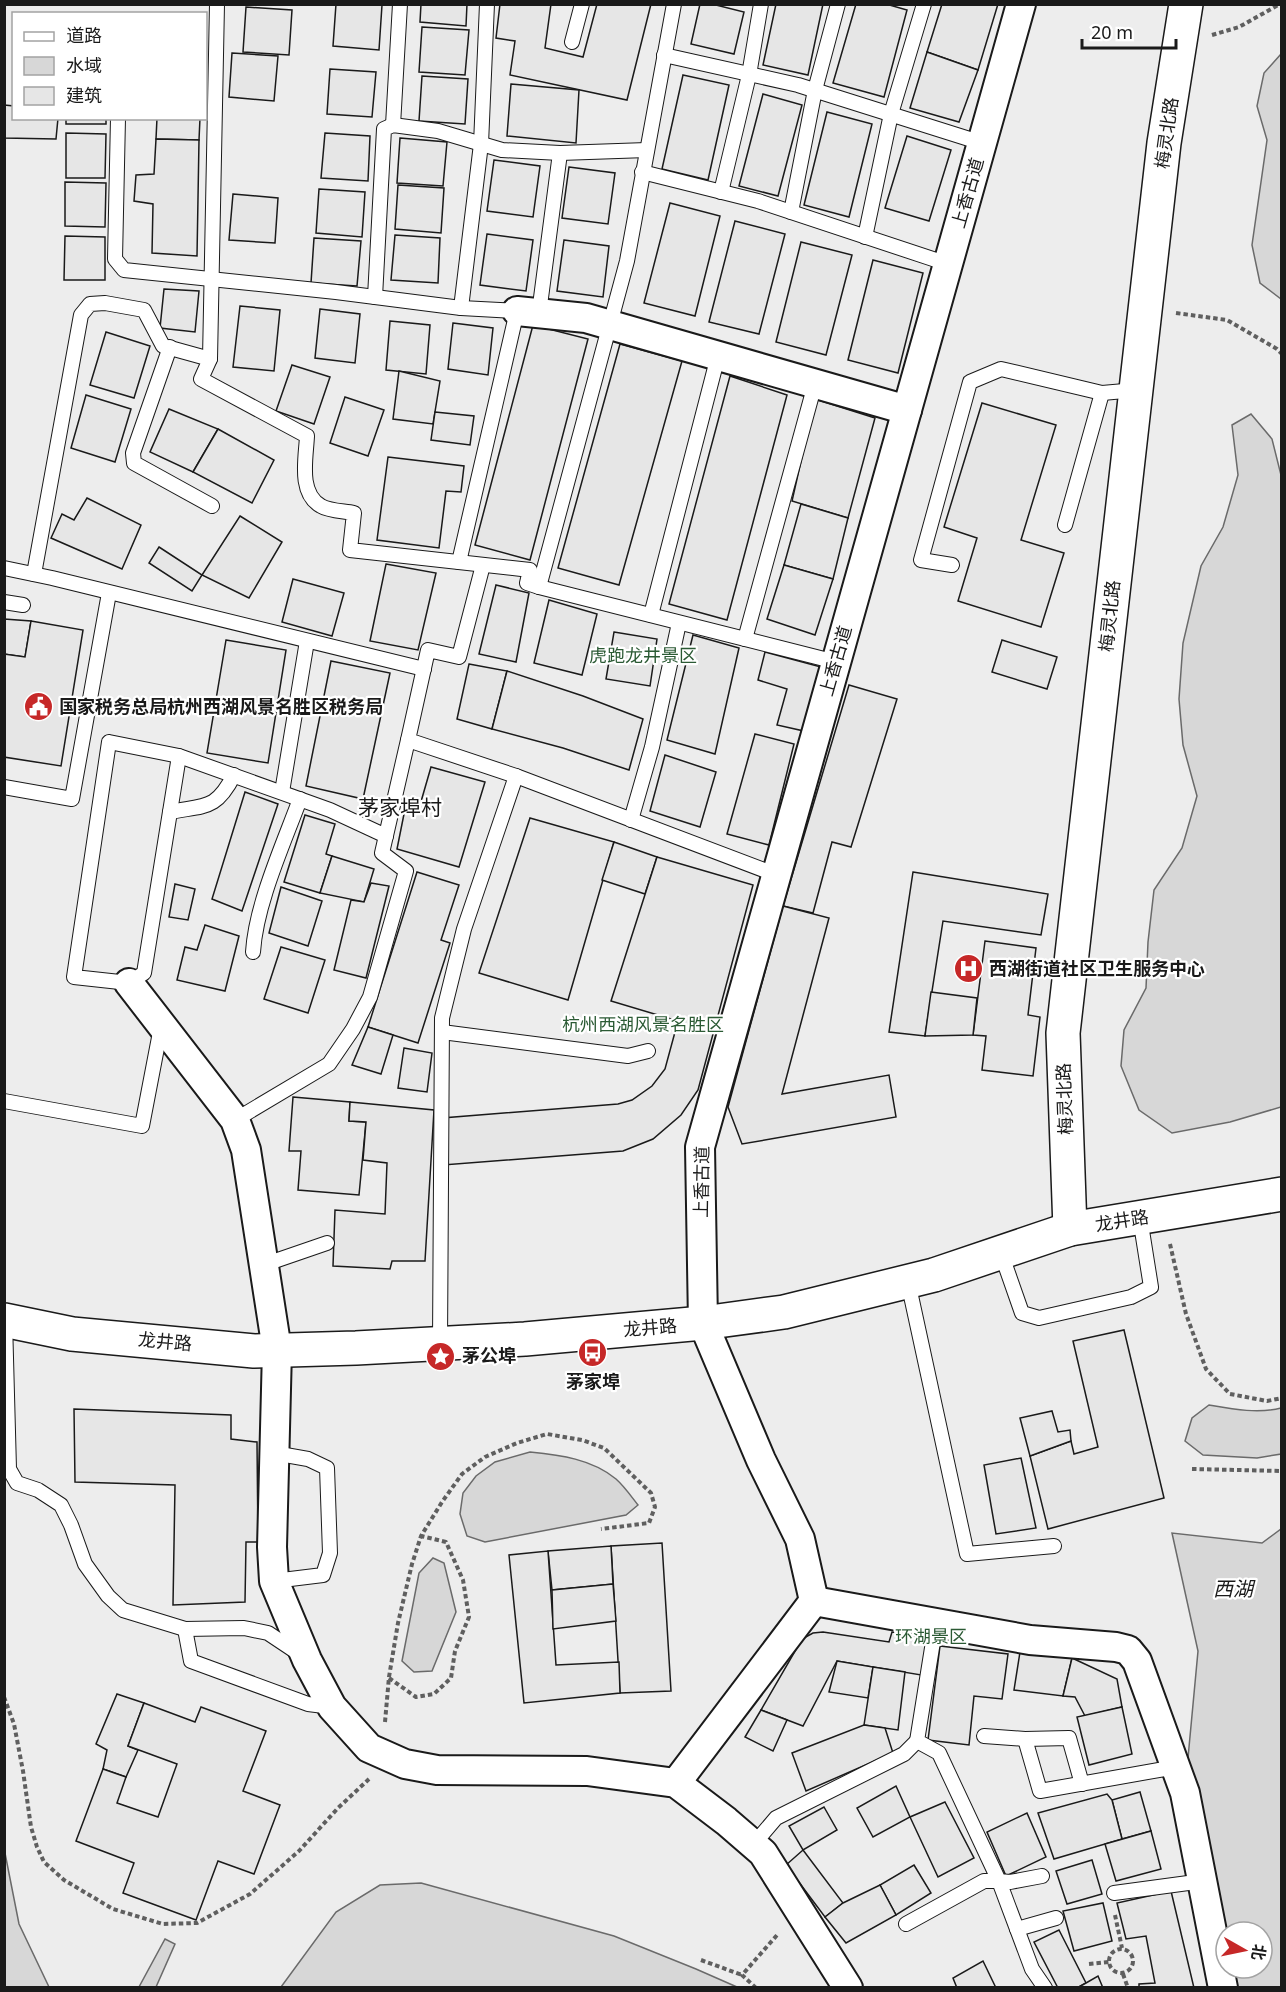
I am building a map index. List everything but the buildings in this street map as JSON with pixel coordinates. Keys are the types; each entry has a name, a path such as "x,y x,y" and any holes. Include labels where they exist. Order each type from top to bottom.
{"street":[{"name":"上香古道","path":"703,1323 700,1147 1021,4"},
{"name":"梅灵北路","path":"1070,1229 1063,1033 1164,143 1186,4"},
{"path":"528,312 586,318 907,410"},
{"path":"129,983 236,1120 246,1150 277,1350 272,1548 274,1581 307,1660 332,1707 381,1753 405,1764 437,1770 587,1771 676,1783 763,1853 848,1988"},
{"name":"龙井路","path":"5,1320 72,1334 254,1351 525,1339 703,1323 784,1312 908,1282 1070,1229 1281,1194"},
{"path":"676,1783 814,1601 800,1539 761,1460 703,1323"},
{"path":"814,1601 1030,1640 1128,1650 1137,1661 1185,1793 1223,1988"}],"lane":[{"path":"217,4 210,359 201,379 307,436 305,475 308,494 322,507 354,513 350,550 530,570 527,583 539,587 836,662"},
{"path":"393,125 400,4"},
{"path":"461,308 481,144 487,4"},
{"path":"572,42 582,4"},
{"path":"539,587 627,261 674,4"},
{"path":"721,192 749,75 761,4"},
{"path":"791,212 815,90 838,4"},
{"path":"865,237 891,114 924,4"},
{"path":"664,56 815,90 982,143"},
{"path":"118,120 115,259 124,270 461,308 528,312"},
{"path":"375,297 384,129 393,125 438,131 502,150 560,153 647,150"},
{"path":"459,562 528,312 560,153"},
{"path":"642,172 791,212 948,264"},
{"path":"34,574 81,315 90,304 105,303 144,310 163,346 210,359"},
{"path":"170,347 133,453 134,463 212,506"},
{"path":"651,615 718,356"},
{"path":"952,565 921,560 970,382 1001,369 1102,393 1136,390"},
{"path":"745,639 814,384"},
{"path":"1065,525 1102,393"},
{"path":"236,1120 329,1064 353,1029 370,997 406,871 382,854 428,650 459,657 483,565"},
{"path":"4,568 424,669"},
{"path":"4,787 72,799 109,593"},
{"path":"4,602 23,605"},
{"path":"631,820 652,747 680,623"},
{"path":"282,792 308,641"},
{"path":"408,740 516,776 777,875"},
{"path":"179,756 144,973 129,983 74,977 109,742 179,756 330,810 386,836"},
{"path":"170,812 216,801 225,792 234,775"},
{"path":"440,1343 442,1018 464,929 516,776"},
{"path":"253,952 254,935 262,906 300,799"},
{"path":"4,1101 142,1126 162,1025"},
{"path":"442,1032 628,1056 648,1051"},
{"path":"1001,1252 1022,1312 1039,1318 1131,1297 1151,1287 1140,1218"},
{"path":"264,1265 327,1243"},
{"path":"908,1282 968,1554 1054,1546"},
{"path":"5,1320 9,1469 17,1484 38,1491 61,1505 85,1564 108,1596 123,1610 185,1629 244,1628 268,1633 307,1660"},
{"path":"274,1453 308,1459 327,1467 330,1553 323,1575 274,1581"},
{"path":"753,1845 776,1818 904,1754 917,1742 936,1623"},
{"path":"185,1629 191,1661 308,1704 332,1707"},
{"path":"984,1736 1025,1739 1069,1738 1082,1784"},
{"path":"1025,1739 1040,1791 1176,1767"},
{"path":"917,1742 939,1753 999,1881 1032,1969 1045,1988"},
{"path":"906,1924 984,1881 1010,1882 1042,1876"},
{"path":"1114,1893 1203,1881"},
{"path":"1017,1929 1056,1918"}],"path":[{"path":"1180,45 1239,27 1280,4"},
{"path":"1146,309 1227,320 1277,349 1281,354"},
{"path":"1169,1240 1186,1314 1206,1370 1230,1394 1267,1401 1281,1398"},
{"path":"4,1697 14,1724 31,1827 44,1862 64,1880 113,1909 163,1924 197,1923 250,1894 299,1851 338,1808 381,1753 379,1739 386,1722 389,1677 398,1623 412,1564 422,1536 462,1474 485,1457 517,1443 547,1434 582,1440 604,1448 651,1492 655,1507 649,1523 601,1529"},
{"path":"1192,1469 1281,1471"},
{"path":"389,1677 416,1697 434,1694 451,1678 455,1651 469,1617 463,1580 446,1542 422,1536"},
{"path":"1109,1962 1115,1972 1123,1974 1130,1970 1134,1959 1122,1948 1113,1908 1114,1893"},
{"path":"742,1975 799,1911"},
{"path":"1109,1962 1112,1954 1122,1948"},
{"path":"701,1960 742,1975 756,1988"},
{"path":"1089,1964 1109,1962"},
{"path":"1123,1974 1128,1988"}],"shaded area":[{"name":"虎跑龙井景区","path":"4,5 1281,5 1281,1987 5,1987"}],"water":[{"path":"1281,54 1281,299 1260,283 1252,245 1267,140 1257,106 1264,73"},
{"path":"1251,414 1272,439 1281,475 1281,1107 1230,1122 1172,1133 1139,1110 1121,1066 1124,1030 1146,988 1154,890 1182,848 1197,796 1183,745 1179,699 1183,643 1201,566 1223,527 1238,475 1232,425"},
{"path":"1209,1405 1254,1411 1281,1408 1281,1454 1257,1458 1203,1455 1185,1441 1192,1418"},
{"path":"530,1452 564,1457 597,1467 616,1479 638,1505 626,1515 485,1542 467,1536 460,1514 463,1493 476,1476 495,1462"},
{"name":"西湖","path":"1281,1529 1281,1987 1235,1987 1234,1980 1274,1980 1274,1920 1221,1920 1188,1758 1198,1651 1172,1533 1262,1543"},
{"path":"433,1558 444,1563 456,1612 432,1671 414,1672 402,1661 419,1573"},
{"path":"4,1848 19,1924 49,1987 5,1987"},
{"path":"421,1883 614,1936 737,1987 281,1987 336,1912 380,1885"},
{"path":"165,1939 175,1944 156,1987 139,1987"}],"place":[{"name":"国家税务总局杭州西湖风景名胜区税务局","path":"38,707"},
{"name":"西湖街道社区卫生服务中心","path":"968,969"},
{"name":"茅家埠","path":"593,1353"},
{"name":"茅公埠","path":"441,1356"}],"district":[{"name":"茅家埠村","path":"400,808"}],"park label":[{"name":"杭州西湖风景名胜区","path":"643,1025"},
{"name":"环湖景区","path":"931,1637"}]}
